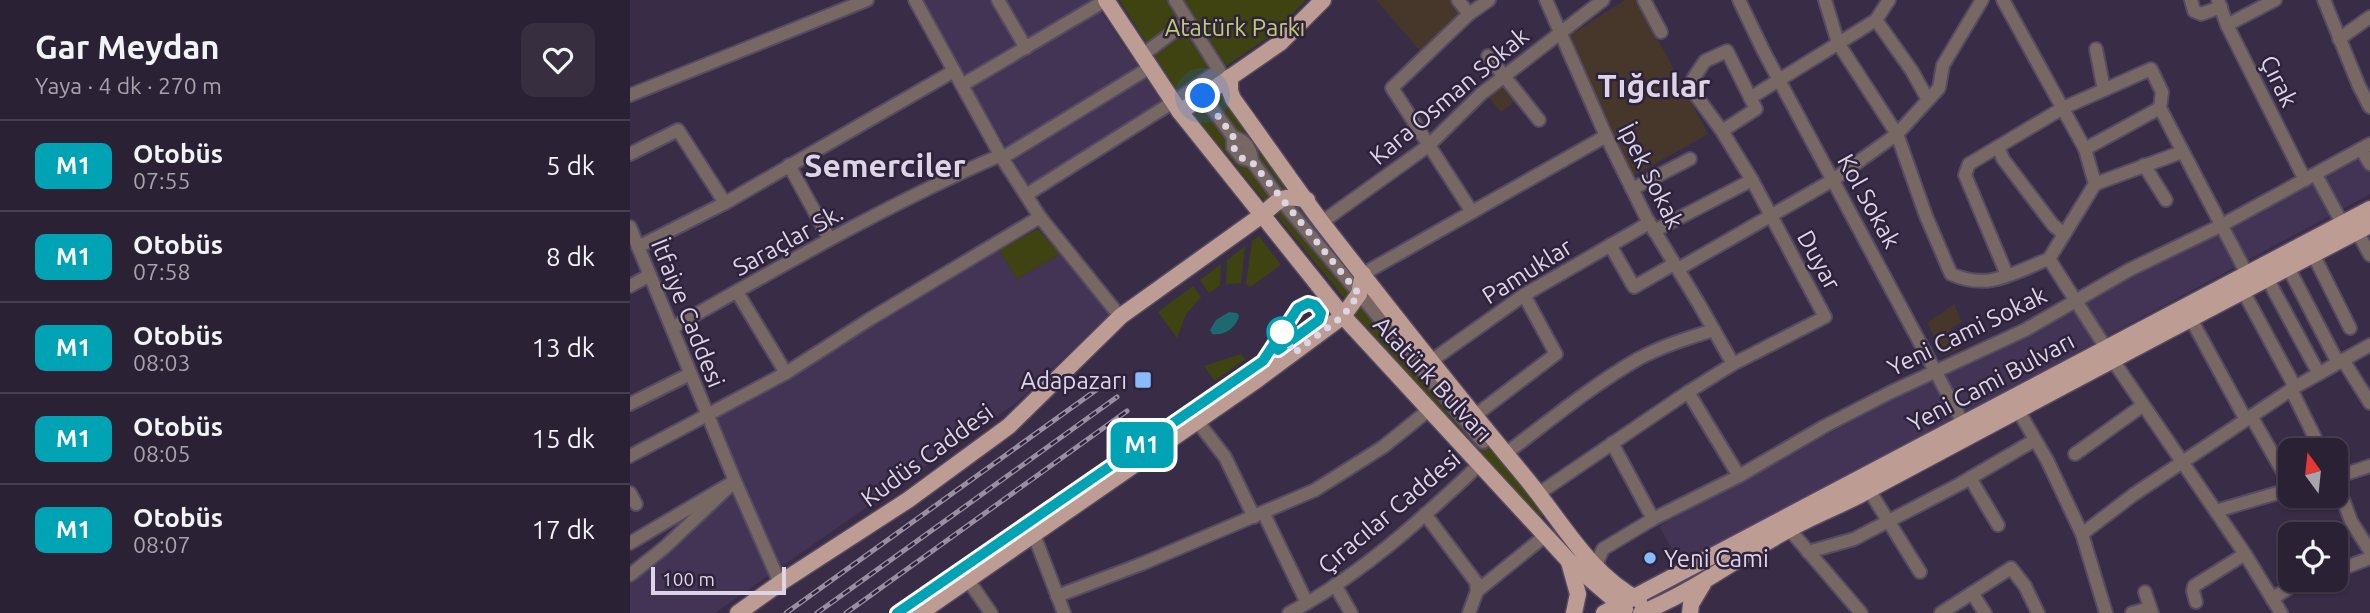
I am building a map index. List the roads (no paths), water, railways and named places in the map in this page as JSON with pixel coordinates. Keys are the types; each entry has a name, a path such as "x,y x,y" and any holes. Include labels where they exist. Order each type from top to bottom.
{"main road":[{"name":"Atatürk Bulvarı","path":"1106,0 1176,107 1343,316 1430,409 1481,449 1568,560 1626,601"},
{"path":"1176,107 1203,96 1280,43 1323,0"},
{"name":"Atatürk Bulvarı","path":"1226,79 1233,99 1322,222 1473,416 1481,449"},
{"path":"1280,199 1293,197 1307,200"},
{"name":"Kudüs Caddesi","path":"738,613 908,500 1009,426 1121,316 1262,215 1280,199"},
{"name":"Yeni Cami Bulvarı","path":"1653,611 1789,529 1869,491 2018,410 2247,274 2370,209"},
{"name":"Yeni Cami Bulvarı","path":"1604,613 1964,423 2109,354 2191,319 2364,228"},
{"path":"920,613 1343,316 1359,294 1363,274"},
{"name":"Atatürk Bulvarı","path":"1481,449 1505,454 1572,540 1626,601"},
{"path":"1568,560 1578,594 1574,613"},
{"path":"1690,613 1691,604 1705,582"},
{"path":"1626,601 1653,611"}],"street":[{"path":"630,95 867,0"},
{"path":"915,0 1001,156 1040,218 1114,309"},
{"path":"998,0 1026,48"},
{"path":"962,85 1106,0"},
{"path":"1026,195 1176,107 1219,70 1175,0"},
{"path":"1458,0 1469,14"},
{"path":"1472,212 1392,88 1469,14 1489,0"},
{"name":"İpek Sokak","path":"1546,0 1632,189 1733,364"},
{"name":"Kara Osman Sokak","path":"1322,222 1428,146 1481,94 1603,0"},
{"path":"1644,0 1661,32"},
{"name":"Kol Sokak","path":"1738,0 1964,423"},
{"path":"1825,0 1838,43 1897,134 1926,216 1951,274 1968,282 1995,281 2049,259 2095,184 2182,152"},
{"path":"1722,131 1779,79 1876,20 1889,0"},
{"path":"1610,245 1634,288 1833,180 1897,134 1939,88 1943,65 1982,0"},
{"path":"2191,0 2194,11 2201,14 2219,4"},
{"path":"2227,25 2275,0"},
{"path":"2324,0 2370,107"},
{"path":"2007,1 2085,149 2095,184"},
{"name":"Çırak","path":"2219,4 2227,25 2310,177 2342,223"},
{"path":"2339,39 2370,17"},
{"path":"1876,20 1912,71 1928,100"},
{"name":"Saraçlar Sk.","path":"672,328 829,238 949,177 1001,156 1145,62 1188,21"},
{"path":"2096,50 2104,90"},
{"name":"Duyar","path":"1538,494 1733,364 1825,317 1752,180 1695,94 1693,79 1705,61 1727,51 1753,103"},
{"path":"1488,56 1539,120"},
{"path":"2007,275 1965,175 1969,164 2063,108 2151,69 2162,92 2160,108 2247,274"},
{"path":"638,247 725,203 954,71"},
{"path":"1203,96 1233,136 1233,147 1242,158 1252,162 1481,449"},
{"path":"2085,149 2160,108"},
{"path":"630,154 678,131 725,203"},
{"path":"1363,274 1606,136"},
{"path":"1998,147 2003,159 2053,225 2064,234"},
{"path":"2366,147 2370,164"},
{"name":"Yeni Cami Sokak","path":"1598,570 1598,560 1603,549 1653,519 1739,476 1825,426 2025,330 2129,270 2220,226 2366,147"},
{"path":"1632,189 1690,159"},
{"path":"789,165 829,238"},
{"path":"2144,165 2166,200"},
{"name":"Pamuklar","path":"1431,361 1524,295 1610,245 1752,180"},
{"path":"630,456 786,373 870,319 1040,218"},
{"name":"İtfaiye Caddesi","path":"630,227 735,481"},
{"path":"2364,228 2370,254"},
{"path":"2313,254 2350,328"},
{"path":"2049,259 2142,405 2245,554 2281,613"},
{"path":"2288,267 2340,362 2370,403"},
{"path":"630,286 650,275"},
{"path":"2267,278 2319,374"},
{"path":"2243,291 2316,438"},
{"path":"737,292 786,373"},
{"path":"1473,416 1556,354 1524,295"},
{"path":"2191,319 2278,467"},
{"path":"1505,454 1637,359 1664,346 1714,330"},
{"path":"2082,534 2133,495 2293,388 2370,345"},
{"path":"630,404 690,374"},
{"path":"1688,392 1739,476"},
{"path":"2076,454 2142,405"},
{"path":"1057,596 1144,563 1315,490 1383,447 1430,409"},
{"path":"2018,410 2048,460 2082,534 2106,613"},
{"path":"1197,421 1225,457 1307,603"},
{"path":"1808,552 1854,540 2035,440"},
{"path":"1612,443 1653,519"},
{"name":"Çıracılar Caddesi","path":"1289,613 1381,552 1425,514 1481,449"},
{"path":"2348,474 2370,466"},
{"path":"1970,478 1998,525"},
{"path":"735,481 780,583"},
{"path":"630,543 735,481"},
{"path":"630,575 665,547 735,481"},
{"path":"1869,491 1920,572"},
{"path":"2216,511 2278,492"},
{"path":"2346,508 2351,521 2370,551"},
{"path":"1425,514 1476,582 1477,591 1469,613"},
{"path":"670,518 666,522 668,530 672,534 680,533"},
{"path":"653,528 665,547"},
{"path":"1789,529 1861,613"},
{"path":"1034,535 1064,613"},
{"path":"1477,591 1546,535"},
{"path":"2196,602 2194,586 2245,554"},
{"path":"2348,566 2370,558"},
{"path":"1941,613 2011,568 2025,586 2038,613"},
{"path":"968,580 991,613"},
{"path":"1335,585 1351,613"},
{"path":"2132,613 2151,610 2145,592"},
{"path":"2272,599 2282,592"},
{"path":"1972,593 1984,613"}],"railway":[{"path":"786,613 1106,383"},
{"path":"817,613 1117,397"},
{"path":"846,613 1127,411"}],"place":[{"name":"Adapazarı","path":"1143,380"},
{"name":"Yeni Cami","path":"1650,558"}],"district":[{"name":"Tığcılar","path":"1654,85"},
{"name":"Semerciler","path":"885,165"}],"park label":[{"name":"Atatürk Parkı","path":"1235,27"}]}
